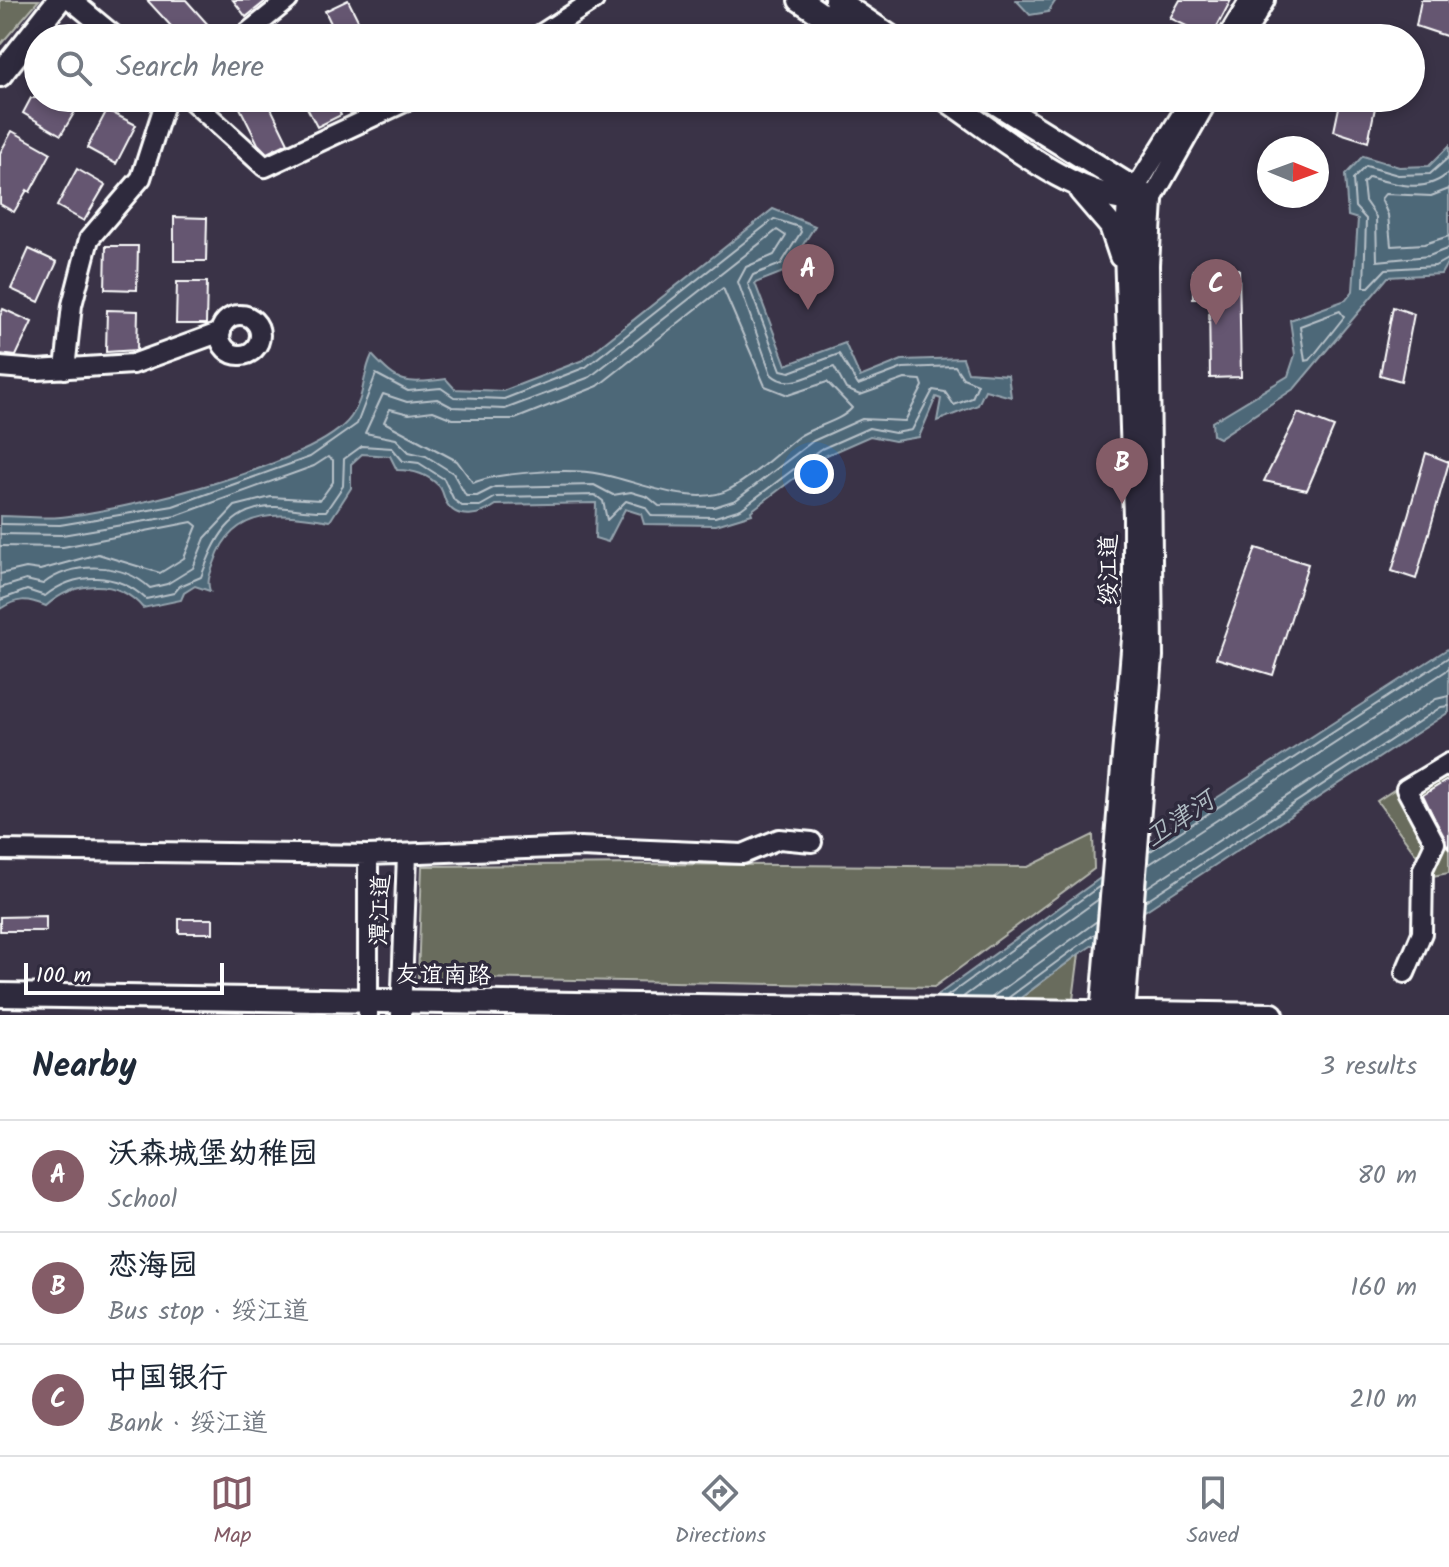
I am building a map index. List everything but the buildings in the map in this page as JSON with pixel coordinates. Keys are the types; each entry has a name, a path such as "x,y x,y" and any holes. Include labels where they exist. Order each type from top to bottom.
{"main road":[{"path":"29,24 47,0"},
{"path":"40,24 59,0"},
{"path":"800,0 835,24"},
{"path":"836,0 871,24"},
{"path":"0,62 24,30"},
{"path":"0,75 24,44"},
{"path":"965,112 1075,185 1111,226 1128,278"},
{"path":"1011,112 1088,160 1139,197"},
{"path":"1075,185 1139,197"},
{"name":"绥江道","path":"1128,933 1138,830 1152,601 1147,264 1139,197"},
{"name":"绥江道","path":"1115,1014 1108,948 1135,627 1128,278 1139,197"},
{"path":"1128,933 1132,975 1140,992 1157,1004 1192,1014"},
{"path":"1128,933 1115,1014 1272,1015"},
{"name":"友谊南路","path":"0,995 333,1000 366,1010 1115,1014"}],"street":[{"path":"71,0 100,24"},
{"path":"258,24 288,0"},
{"path":"1235,24 1250,0"},
{"path":"1251,24 1265,0"},
{"path":"555,24 586,2"},
{"path":"65,369 72,305 89,239 141,178 164,112"},
{"path":"204,112 265,167 383,112"},
{"path":"1139,197 1185,112"},
{"path":"1139,197 1199,112"},
{"path":"0,367 65,369 133,364 221,332"},
{"path":"1405,973 1422,933 1423,869 1435,843 1406,789 1449,763"},
{"path":"0,850 407,855 580,847 743,854 779,839 812,842"},
{"name":"潭江道","path":"366,1010 368,855"},
{"name":"潭江道","path":"401,1008 407,855"}],"green space":[{"path":"0,0 39,0 0,45"},
{"path":"1449,754 1449,873 1427,877 1426,868 1377,801"},
{"path":"1093,835 1094,869 934,987 418,977 422,866 1028,867"},
{"path":"1079,954 1071,1015 998,1015"}],"water":[{"path":"1016,0 1056,0 1048,12 1030,15"},
{"path":"1449,146 1449,260 1441,274 1388,277 1295,388 1219,438 1213,435 1212,422 1288,376 1295,355 1290,320 1346,300 1353,291 1358,219 1348,216 1345,175 1363,156 1399,167 1429,166"},
{"path":"773,209 815,226 786,271 755,283 786,365 845,343 860,377 902,360 963,358 968,372 1008,375 1011,397 985,390 978,405 937,421 941,399 936,397 919,437 895,441 870,436 822,457 751,511 752,514 716,525 644,524 641,514 625,509 608,542 595,538 596,503 496,505 477,514 463,514 451,508 440,487 424,475 397,470 390,456 362,454 351,464 351,488 330,521 295,516 262,517 234,530 223,543 215,561 209,580 210,591 195,586 184,593 181,600 143,608 121,591 108,587 82,587 69,591 46,606 22,600 0,609 0,516 61,517 127,506 216,483 300,452 331,435 351,417 359,402 372,355 404,380 421,382 446,379 455,389 503,391 583,360"},
{"path":"1449,648 1449,712 1079,954 998,1015 910,1015 1167,830"}],"place":[{"name":"沃森城堡幼稚园","path":"808,310"},
{"name":"中国银行","path":"1216,325"},
{"name":"恋海园","path":"1122,504"}],"water label":[{"name":"卫津河","path":"1180,820"}]}
